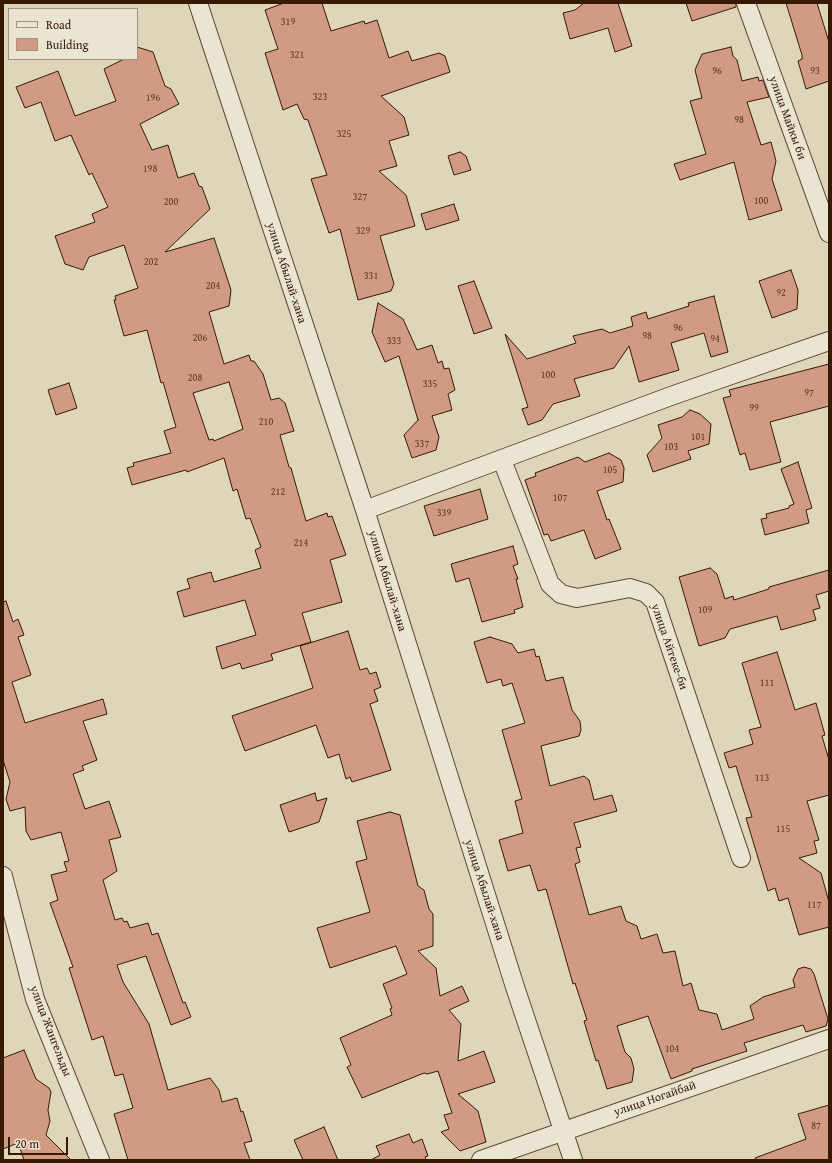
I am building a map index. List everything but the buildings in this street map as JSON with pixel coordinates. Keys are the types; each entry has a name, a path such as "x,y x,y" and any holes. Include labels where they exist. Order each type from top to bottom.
{"street":[{"name":"улица Абылай-хана","path":"198,3 365,510 508,965 574,1160"},
{"name":"улица Майкы би","path":"746,3 829,233"},
{"path":"365,510 671,396 829,341"},
{"name":"улица Айтеке-би","path":"502,460 550,584 562,594 577,598 630,588 646,593 655,602 741,858"},
{"name":"улица Жангельды","path":"3,876 36,999 100,1160"},
{"name":"улица Ногайбай","path":"481,1160 563,1130 829,1039"}]}
